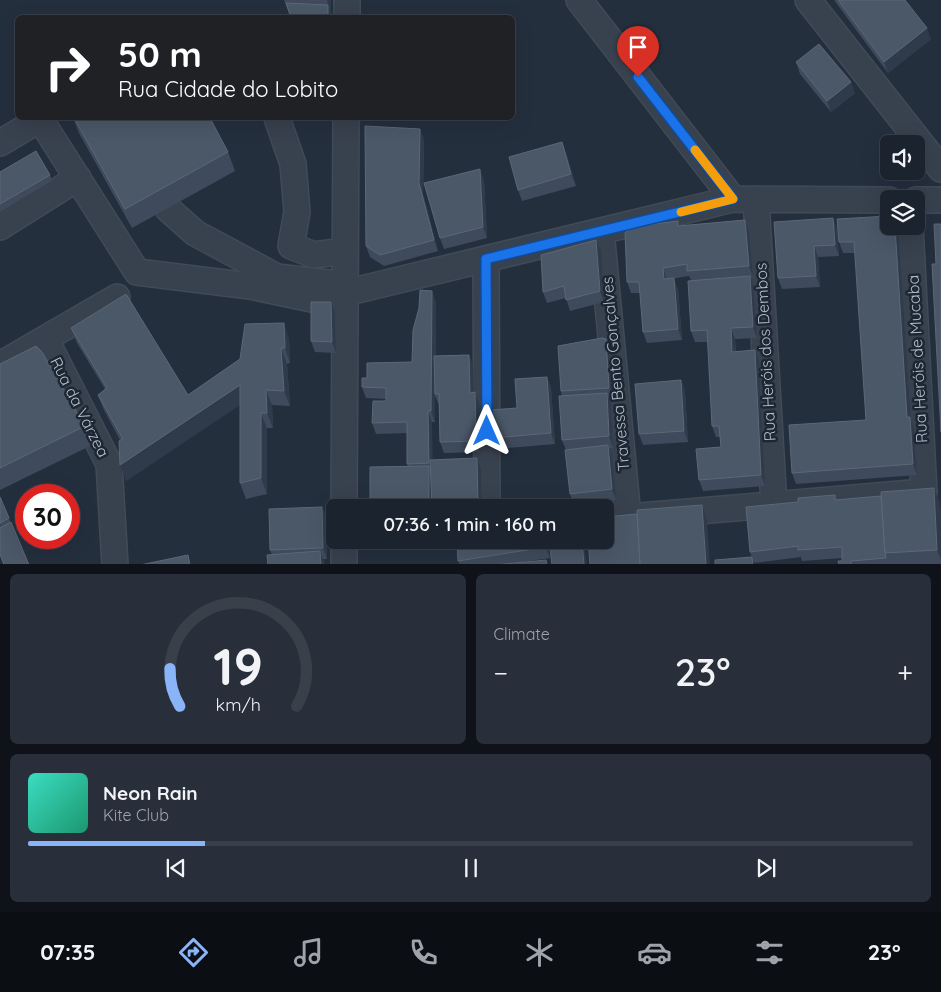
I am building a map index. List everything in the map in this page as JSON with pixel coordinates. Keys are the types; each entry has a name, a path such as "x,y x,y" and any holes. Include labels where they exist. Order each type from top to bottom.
{"street":[{"path":"347,0 347,15"},
{"path":"579,0 745,199"},
{"path":"808,0 941,169"},
{"path":"0,143 40,120 137,272 250,286 345,294 601,231 745,199 880,200"},
{"path":"278,120 293,164 297,212 291,246 314,255 345,251"},
{"path":"344,499 346,120"},
{"path":"0,227 78,178"},
{"name":"Rua Heróis dos Dembos","path":"745,199 774,505"},
{"path":"925,200 941,200"},
{"path":"168,209 195,233 277,277 345,294"},
{"name":"Travessa Bento Gonçalves","path":"601,231 616,518"},
{"name":"Rua Heróis de Mucaba","path":"774,505 924,492 910,235"},
{"path":"486,259 487,499"},
{"name":"Rua da Várzea","path":"0,365 46,340 117,296"},
{"name":"Rua da Várzea","path":"46,340 109,464 115,564"},
{"path":"616,518 774,505"}],"building":[{"path":"838,0 905,0 927,28 884,62"},
{"path":"286,3 328,5 328,15 290,15"},
{"path":"819,44 851,82 827,101 796,62"},
{"path":"75,120 211,120 228,152 125,209"},
{"path":"365,126 420,129 419,183 434,240 380,255 366,246"},
{"path":"562,142 571,174 518,190 509,157"},
{"path":"36,151 50,175 0,204 0,172"},
{"path":"480,169 483,227 440,238 424,183"},
{"path":"880,217 880,235 896,235 907,417 910,417 913,464 792,473 789,425 866,420 854,242 839,242 837,219"},
{"path":"833,218 835,245 814,246 816,276 778,278 774,222"},
{"path":"745,220 749,266 687,271 687,264 663,268 664,279 674,278 678,329 643,332 639,282 627,282 625,233 631,227 678,221 678,226"},
{"path":"934,224 941,224 941,432 932,264 936,264"},
{"path":"596,240 600,291 566,300 564,286 543,292 541,255"},
{"path":"750,276 753,327 731,328 732,352 755,350 761,475 699,480 696,449 721,447 719,426 712,426 707,330 691,331 688,281"},
{"path":"420,290 432,291 431,411 428,411 429,463 407,464 407,422 372,423 373,401 386,401 386,388 362,387 362,378 367,378 367,363 412,362 413,330 419,308"},
{"path":"126,294 188,395 240,359 245,324 284,323 285,348 281,348 284,391 266,390 267,413 261,413 261,478 240,483 240,385 120,465 119,441 123,439 98,395 107,388 71,328"},
{"path":"311,302 331,302 332,342 311,341"},
{"path":"602,338 606,339 609,388 561,391 558,346"},
{"path":"36,346 42,352 85,426 0,468 0,364"},
{"path":"469,355 470,393 475,392 476,441 440,442 439,394 435,394 434,356"},
{"path":"547,377 551,433 492,438 490,410 517,408 515,379"},
{"path":"681,380 684,431 639,434 635,384"},
{"path":"607,393 609,436 562,440 559,396"},
{"path":"608,445 612,489 570,494 565,450"},
{"path":"477,458 478,499 432,499 430,460"},
{"path":"429,466 429,499 370,499 370,467"},
{"path":"934,488 937,550 885,553 881,492"},
{"path":"835,495 835,500 881,496 886,558 851,561 851,564 839,564 838,561 842,561 842,547 798,550 798,546 750,552 746,507 798,502 798,498"},
{"path":"0,497 9,518 0,523"},
{"path":"702,505 706,564 640,564 637,510"},
{"path":"322,507 323,548 270,550 269,509"},
{"path":"637,514 640,564 590,564 589,549 614,549 614,516"},
{"path":"11,522 15,532 15,549 22,549 29,564 4,564 0,554 0,528"},
{"path":"457,549 533,549 458,561"},
{"path":"550,549 583,549 584,564 552,564"},
{"path":"320,551 321,564 268,564 267,555"},
{"path":"188,555 190,564 145,564"},
{"path":"752,557 753,564 715,564 715,560"},
{"path":"546,560 547,564 504,564"}],"slow traffic":[{"path":"681,212 733,199 695,150"}],"route":[{"path":"487,431 486,259 733,199 638,77"}]}
